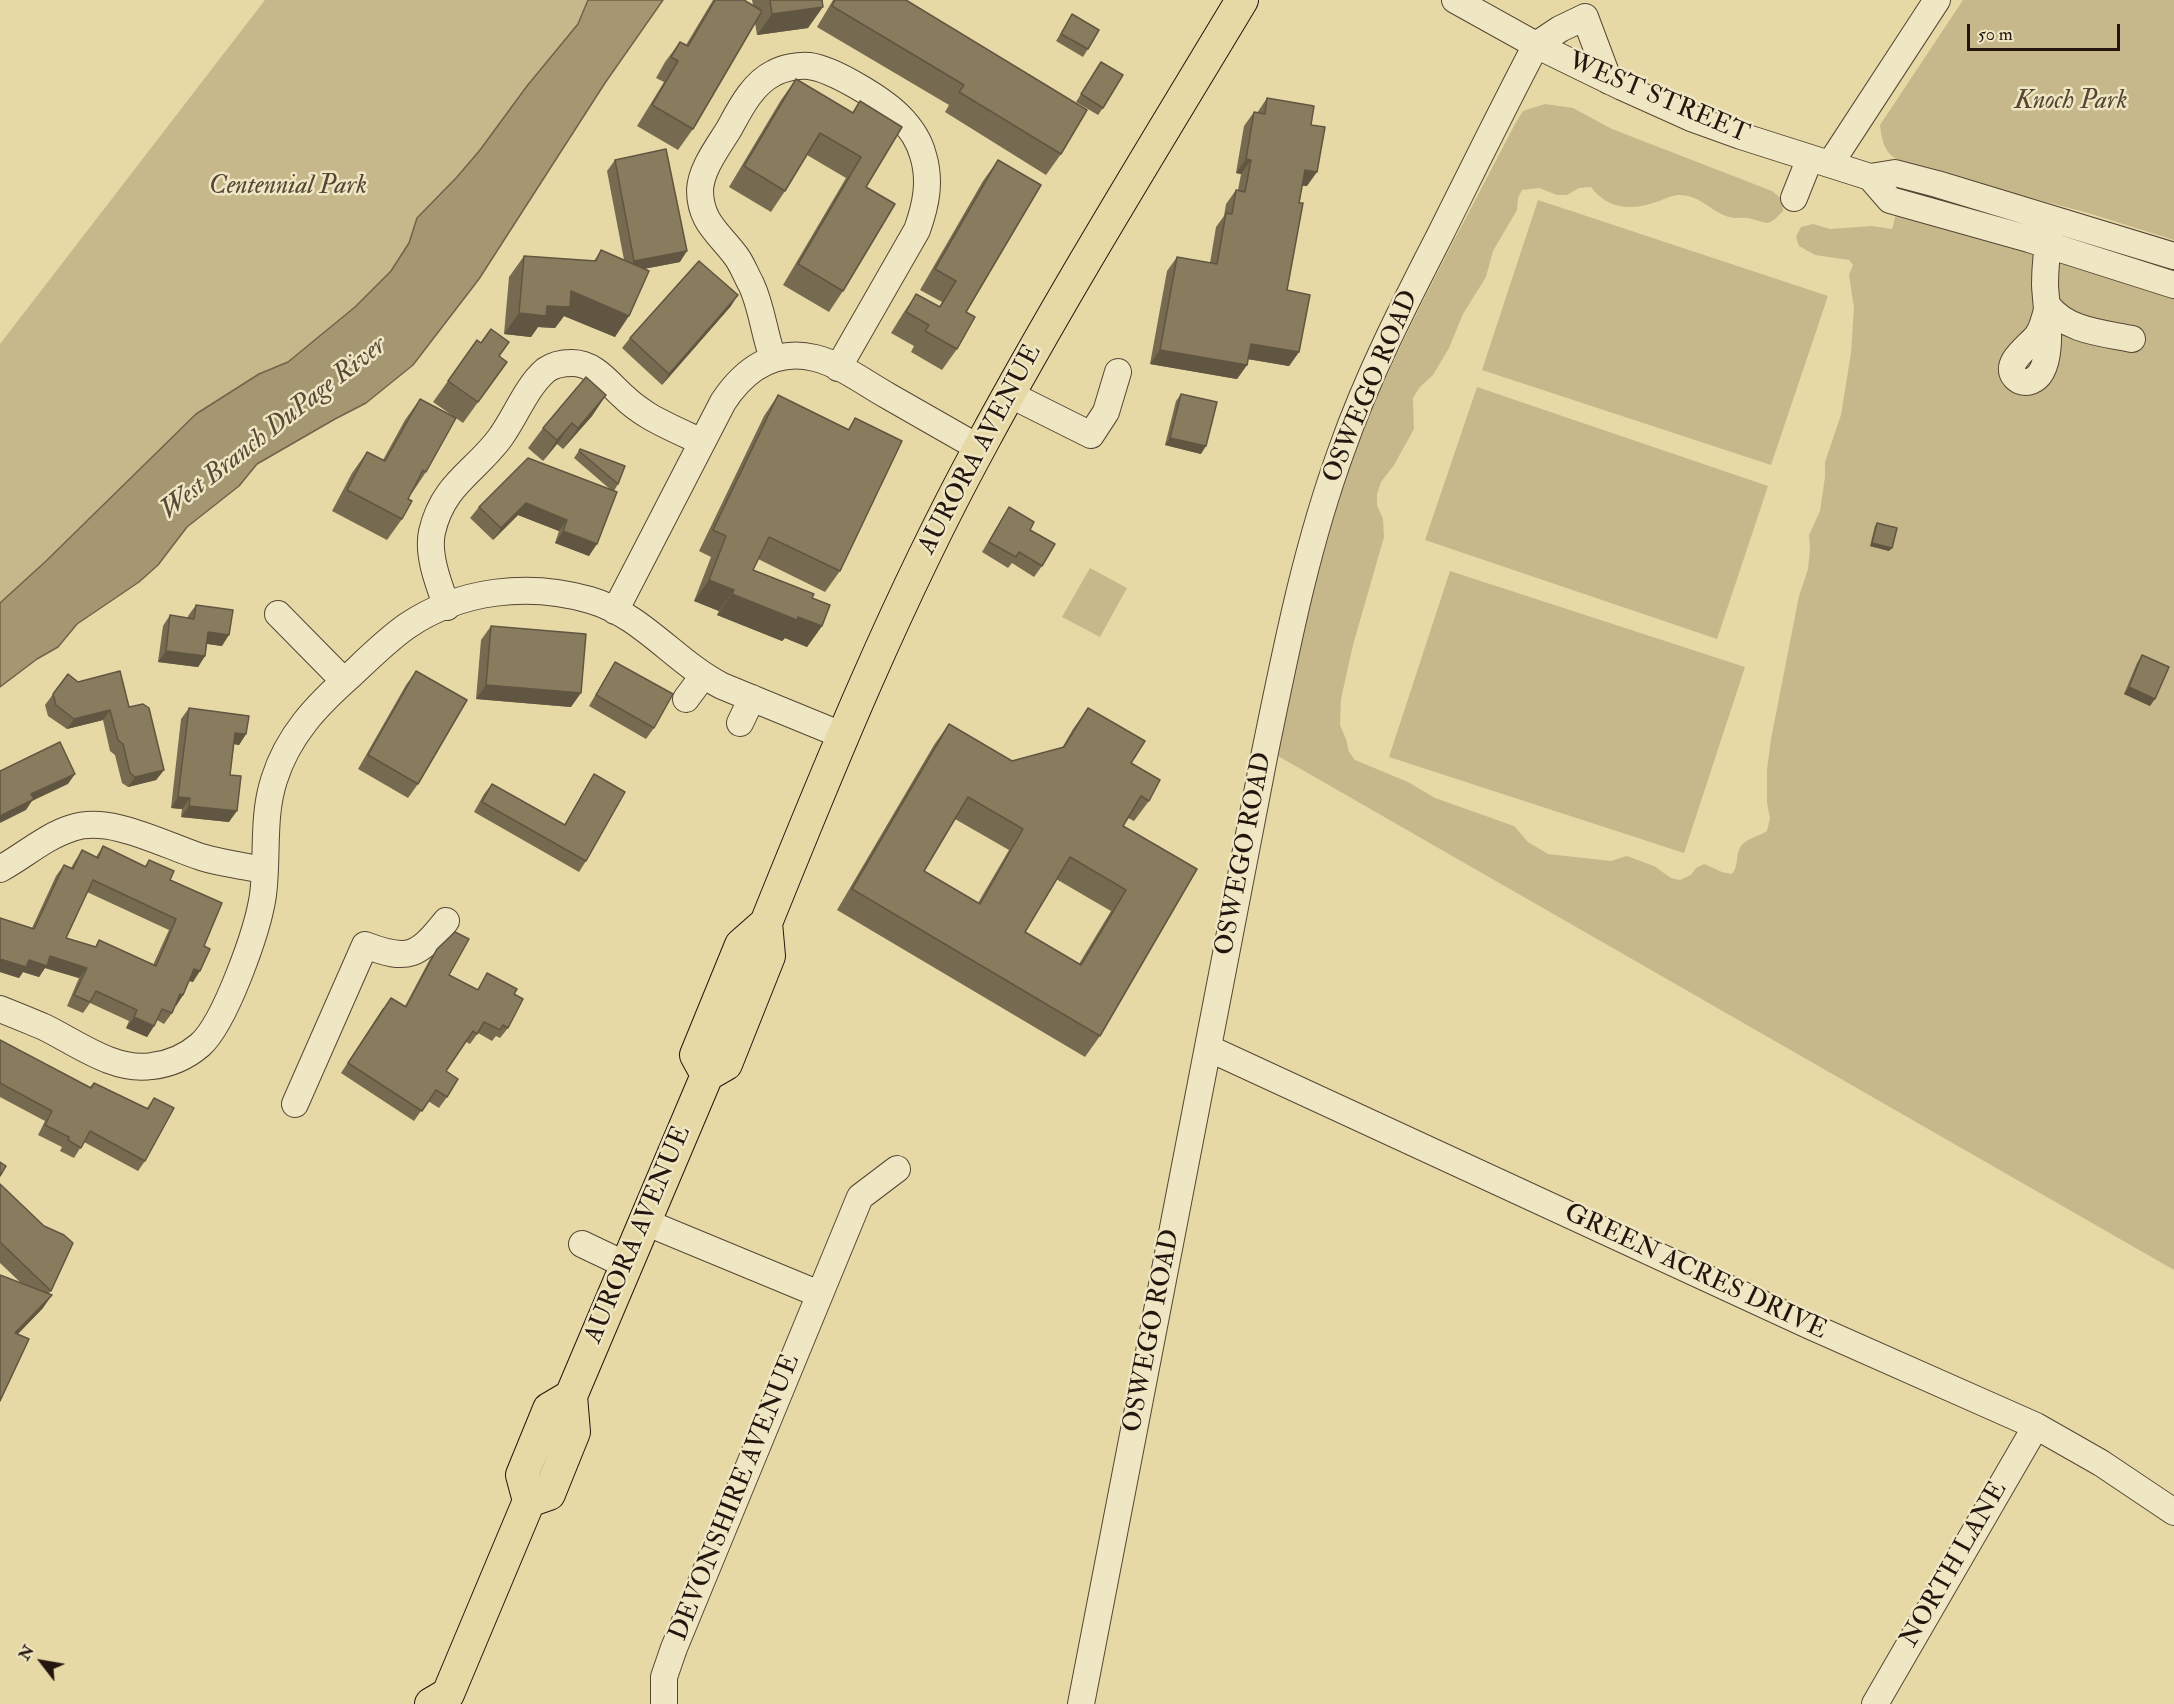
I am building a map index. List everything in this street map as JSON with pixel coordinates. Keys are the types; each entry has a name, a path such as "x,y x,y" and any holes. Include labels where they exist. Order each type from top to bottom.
{"main road":[{"name":"AURORA AVENUE","path":"443,1701 529,1502 522,1475 549,1410 571,1396 707,1075 726,1064 770,956 766,923 844,735 911,584 979,448 1009,394 1101,234 1242,0"}],"street":[{"name":"WEST STREET","path":"1455,0 1536,45 1691,118 1870,177 1895,173 2174,256"},
{"path":"1794,198 1937,0"},
{"path":"1536,45 1560,29 1585,17 1609,81"},
{"name":"OSWEGO ROAD","path":"1081,1704 1273,714 1295,610 1321,509 1345,440 1376,364 1536,45"},
{"path":"772,358 752,287 736,256 706,220 700,189 707,166 753,90 772,74 807,66 826,70 887,106 898,116 910,129 921,151 928,185 924,211 916,230 838,368"},
{"path":"1870,177 1890,200 2048,245 2174,285"},
{"path":"2051,218 2045,288 2048,306 2060,319 2069,323 2085,329 2132,339"},
{"path":"615,611 733,386 764,361 772,358 814,358 838,368 979,448"},
{"path":"447,607 438,583 432,553 431,535 436,517 451,489 499,440 530,390 547,370 558,365 573,363 585,365 598,372 625,398 650,416 702,442"},
{"path":"1009,394 1091,435 1106,412 1118,372"},
{"path":"0,1009 42,1026 104,1058 129,1066 150,1067 171,1062 185,1056 205,1040 220,1018 259,918 268,801 282,758 305,720 390,639 427,615 472,596 526,590 552,592 591,600 636,623 703,676 844,735"},
{"path":"278,614 344,681"},
{"path":"686,699 703,676"},
{"path":"740,723 752,698"},
{"path":"0,869 50,837 74,827 99,825 117,828 203,858 264,870"},
{"path":"295,1104 365,945 398,955 410,954 426,946 446,921"},
{"name":"GREEN ACRES DRIVE","path":"1208,1048 1828,1334 2036,1426 2101,1463 2174,1512"},
{"name":"DEVONSHIRE AVENUE","path":"664,1704 664,1677 674,1648 860,1197 897,1169"},
{"path":"645,1222 819,1294"},
{"path":"582,1244 626,1265"},
{"name":"NORTH LANE","path":"1875,1704 2036,1426"}],"green space":[{"name":"Centennial Park","path":"265,0 588,0 578,24 527,86 480,150 417,218 409,243 391,271 355,307 288,362 259,374 196,414 0,603 0,344"},
{"name":"Knoch Park","path":"1963,0 2174,0 2174,240 2088,213 1912,166 1888,152 1880,125"},
{"path":"1545,104 1573,108 1612,129 1772,191 1782,199 1783,211 1767,223 1723,215 1687,196 1676,195 1644,205 1627,207 1611,203 1591,187 1579,188 1567,195 1557,195 1539,188 1522,190 1518,198 1517,210 1493,251 1486,277 1463,314 1449,348 1433,375 1420,387 1413,398 1414,429 1394,465 1381,482 1377,494 1377,505 1383,519 1384,537 1353,645 1341,699 1340,725 1349,752 1355,760 1408,782 1435,798 1514,826 1528,842 1548,854 1611,861 1627,856 1654,866 1671,878 1680,880 1691,875 1696,868 1704,864 1732,874 1736,868 1741,846 1746,841 1767,831 1770,818 1767,803 1767,770 1771,739 1799,596 1808,569 1809,535 1820,511 1825,462 1841,415 1851,353 1854,308 1849,275 1853,265 1849,260 1815,255 1799,246 1796,237 1801,227 1813,224 1830,229 1872,226 1892,229 1896,214 2120,279 2174,298 2174,1270 1278,756 1301,635 1322,545 1349,465 1369,415 1415,317 1515,124 1523,111"},
{"path":"1538,200 1828,296 1771,465 1482,370"},
{"path":"1477,387 1768,486 1717,639 1425,540"},
{"path":"1090,568 1127,588 1100,637 1062,617"},
{"path":"1450,571 1745,667 1684,853 1389,757"}],"water":[{"name":"West Branch DuPage River","path":"588,0 663,0 605,83 479,279 413,365 366,403 257,464 239,486 187,527 158,565 139,582 77,624 58,647 37,659 0,687 0,603 196,414 259,374 288,362 355,307 391,271 409,243 417,218 480,150 527,86 578,24"}],"building":[{"path":"715,0 744,0 762,11 693,129 652,105 678,61 671,57 680,42 688,46"},
{"path":"770,0 822,0 823,7 772,14"},
{"path":"835,0 906,0 1087,110 1061,154 959,92 964,85 832,6"},
{"path":"1072,14 1099,30 1088,49 1061,34"},
{"path":"1101,62 1123,75 1103,108 1081,94"},
{"path":"796,79 853,113 860,101 902,127 866,187 895,204 843,291 798,264 861,157 820,133 785,191 744,166"},
{"path":"1267,98 1314,106 1311,125 1325,127 1317,172 1305,170 1299,203 1303,203 1287,290 1310,295 1299,352 1251,344 1247,365 1160,350 1177,257 1217,264 1226,213 1232,214 1236,190 1245,192 1251,160 1246,159 1254,112 1265,114"},
{"path":"666,149 687,251 634,261 615,160"},
{"path":"998,160 1041,185 966,312 975,317 957,349 925,331 929,325 906,312 916,294 940,307 956,281 935,269"},
{"path":"601,250 649,271 629,316 571,291 570,307 547,306 546,316 519,313 524,256 596,261"},
{"path":"699,261 738,295 669,374 630,338"},
{"path":"491,329 509,342 499,356 507,362 478,402 448,381 477,340 481,343"},
{"path":"586,377 606,395 578,428 572,423 557,440 543,428"},
{"path":"1181,394 1217,402 1206,446 1170,438"},
{"path":"778,395 849,430 855,418 902,441 840,571 769,537 753,570 814,594 812,598 830,605 822,626 798,617 797,620 732,594 734,590 709,580 726,536 713,530"},
{"path":"420,399 456,418 426,472 423,470 408,499 412,501 402,519 347,490 367,452 385,461"},
{"path":"580,449 625,466 618,484 579,451"},
{"path":"528,458 617,492 597,544 563,531 567,520 526,503 501,528 479,507"},
{"path":"1009,507 1034,522 1030,530 1055,544 1042,566 1019,552 1016,557 989,542"},
{"path":"1877,523 1897,528 1892,548 1872,543"},
{"path":"196,605 233,610 229,635 208,632 205,656 166,651 170,615 194,619"},
{"path":"491,626 586,634 581,693 486,685"},
{"path":"2142,655 2169,667 2155,699 2129,687"},
{"path":"615,662 673,694 654,728 596,695"},
{"path":"120,671 129,707 143,704 149,708 164,770 135,777 130,773 123,744 118,740 110,710 74,719 56,705 53,694 68,674 78,682"},
{"path":"416,671 467,700 418,784 368,755"},
{"path":"189,708 249,716 246,734 235,733 230,775 241,776 237,811 189,806 190,798 178,797"},
{"path":"1088,708 1145,741 1131,763 1160,780 1149,801 1141,796 1123,826 1197,869 1100,1036 852,889 949,724 1012,761 1064,747","holes":["968,797 1023,829 980,904 924,871","1070,857 1126,890 1081,965 1025,932"]},
{"path":"60,742 75,774 31,794 34,799 0,816 0,771"},
{"path":"594,774 625,792 586,861 482,802 492,784 565,825"},
{"path":"103,846 146,867 149,860 174,871 170,880 222,903 204,946 210,949 200,971 194,969 172,1013 162,1009 154,1026 134,1017 137,1010 96,991 90,1002 74,995 87,968 50,956 47,966 29,960 26,967 0,959 0,918 34,929 64,865 73,869 82,850 98,858","holes":["93,880 176,919 156,966 99,940 96,947 66,938"]},
{"path":"455,932 469,939 449,975 478,990 487,973 517,989 514,994 523,999 508,1028 503,1025 500,1030 484,1022 477,1034 473,1031 446,1071 458,1079 447,1097 436,1090 422,1111 348,1063 391,998 406,1007 437,949"},
{"path":"0,1040 91,1088 94,1083 148,1109 154,1098 174,1108 145,1161 90,1131 81,1148 68,1140 69,1137 45,1125 52,1111 0,1083"},
{"path":"0,1162 6,1166 0,1176"},
{"path":"0,1184 44,1226 64,1235 73,1243 51,1291 0,1242"},
{"path":"0,1275 52,1295 15,1333 29,1339 0,1401"}]}
